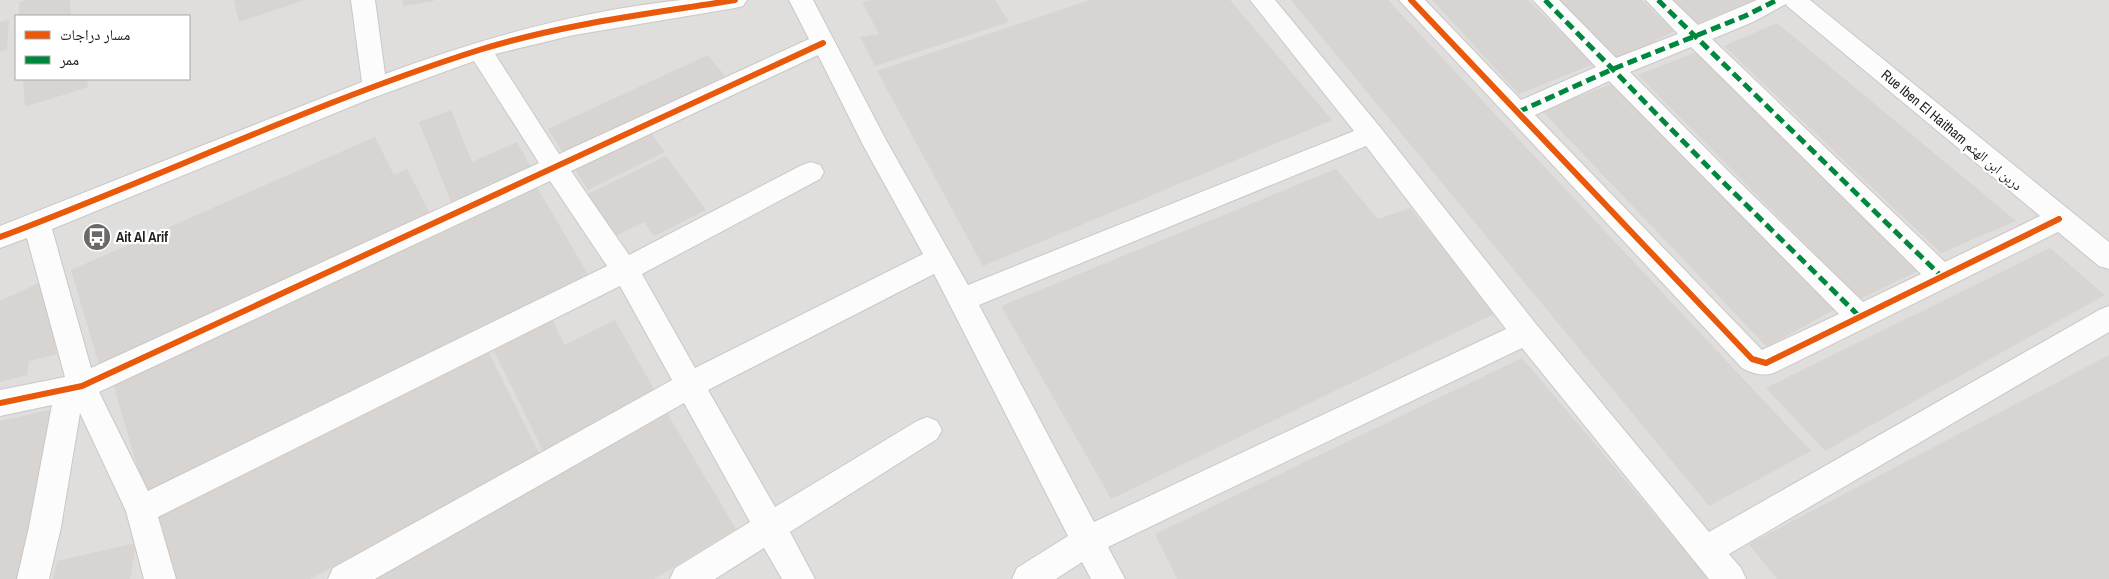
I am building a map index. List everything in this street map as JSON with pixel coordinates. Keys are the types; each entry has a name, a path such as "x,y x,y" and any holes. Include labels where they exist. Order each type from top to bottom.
{"street":[{"path":"363,0 375,88"},
{"path":"0,238 375,88 480,50 548,32 735,0"},
{"path":"801,0 876,145 962,300 1108,579"},
{"path":"1262,0 1371,134 1526,333 1730,579"},
{"path":"1411,0 1752,359 1758,362 1766,363 2059,219"},
{"path":"1545,0 1719,178 1860,317"},
{"path":"1658,0 1941,276"},
{"path":"1518,112 1614,69 1745,16 1777,0"},
{"name":"Rue Iben El Haitham دربن ابن الهثم","path":"1795,0 2059,219 2109,258"},
{"path":"0,403 76,387 823,43"},
{"path":"480,50 555,168 626,270 799,579"},
{"path":"962,300 1371,134"},
{"path":"141,510 626,270 811,172"},
{"path":"37,224 76,387 141,510 160,579"},
{"path":"344,579 689,385 939,259"},
{"path":"1705,551 2109,318"},
{"path":"1028,579 1087,542 1526,333"},
{"path":"33,579 76,387"},
{"path":"686,579 927,430"}],"shaded area":[{"path":"0,0 2109,0 2109,579 0,579"}],"building":[{"path":"27,0 70,0 71,15 19,15 19,2"},
{"path":"234,0 305,0 239,22"},
{"path":"403,0 434,0 434,1 403,6"},
{"path":"872,0 995,0 1009,22 875,66 860,37 879,34 862,2"},
{"path":"1090,0 1230,0 1332,120 983,266 877,71"},
{"path":"1291,0 1388,0 1811,451 1709,506"},
{"path":"1432,0 1528,0 1594,64 1519,94"},
{"path":"1558,0 1642,0 1674,31 1618,61"},
{"path":"1670,0 1755,0 1695,24"},
{"path":"9,20 7,50 0,52 0,22"},
{"path":"1777,23 2016,221 1941,253 1724,46"},
{"path":"1699,51 1922,269 1860,299 1638,75"},
{"path":"708,55 725,76 563,153 548,129"},
{"path":"23,80 87,80 88,87 25,107"},
{"path":"1612,84 1837,308 1767,347 1541,110"},
{"path":"451,110 472,162 517,142 531,167 452,204 419,122"},
{"path":"648,129 665,152 588,190 572,166"},
{"path":"375,137 394,175 407,169 430,214 100,368 71,270"},
{"path":"666,156 706,210 654,236 644,222 613,237 588,194"},
{"path":"1336,169 1378,219 1410,208 1496,313 1111,499 1001,306"},
{"path":"535,184 588,274 146,497 113,383"},
{"path":"2050,248 2105,295 1825,451 1766,388"},
{"path":"41,282 57,354 29,361 27,375 0,382 0,301"},
{"path":"550,316 565,345 615,320 655,391 543,451 491,345"},
{"path":"486,347 540,455 310,579 175,579 156,514"},
{"path":"2109,355 2109,579 1777,579 1749,544"},
{"path":"1522,358 1709,579 1177,579 1155,534"},
{"path":"59,408 21,579 0,579 0,421"},
{"path":"667,413 736,529 654,579 373,579"},
{"path":"136,543 130,579 53,579 57,561"}],"marked path":[{"path":"1545,0 1719,178 1860,317"},
{"path":"1658,0 1941,276"},
{"path":"1518,112 1613,69 1745,16 1777,0"}],"cycle path":[{"path":"0,237 120,191 358,93 479,50 574,26 735,0"},
{"path":"1411,0 1752,359 1758,362 1766,363 2059,219"},
{"path":"0,403 82,386 823,43"}],"place":[{"name":"Ait Al Arif","path":"97,237"}]}
